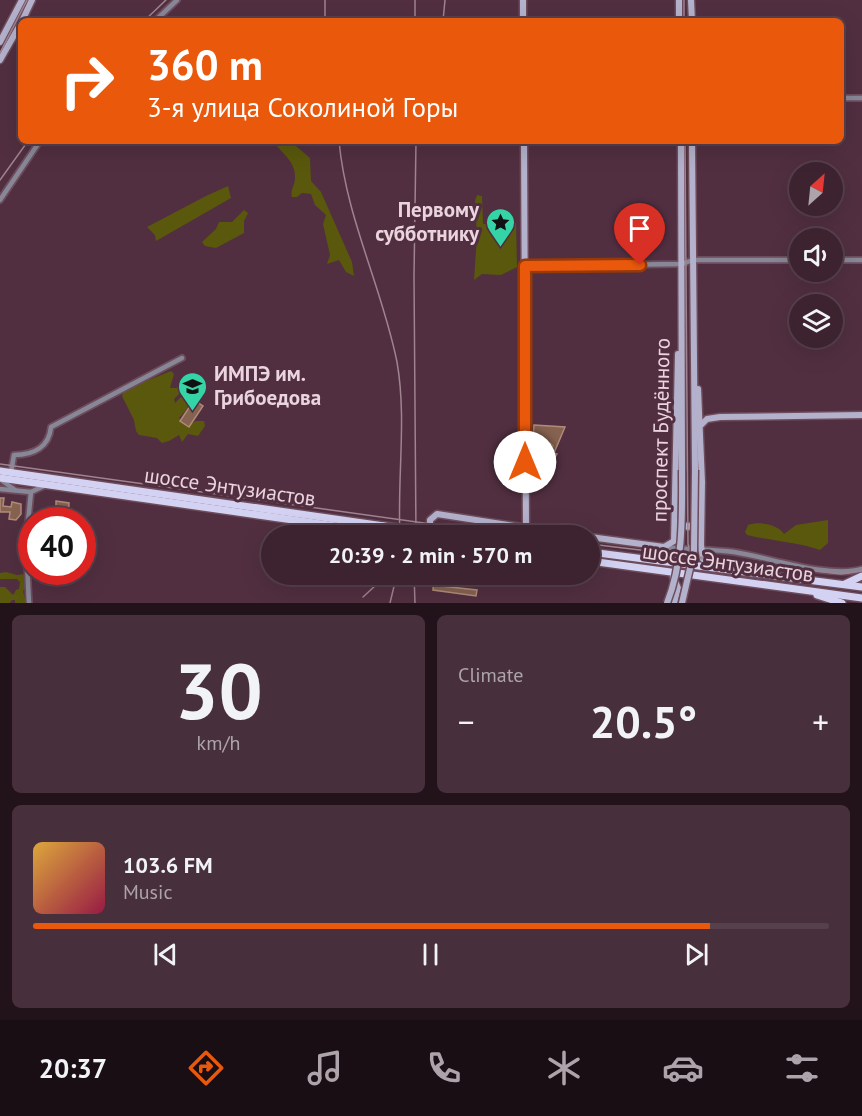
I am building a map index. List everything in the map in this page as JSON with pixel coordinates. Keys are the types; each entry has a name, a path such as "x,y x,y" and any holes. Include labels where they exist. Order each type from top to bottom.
{"main road":[{"path":"0,42 22,0"},
{"path":"24,18 32,0"},
{"path":"523,0 523,18"},
{"path":"679,0 679,18"},
{"path":"691,0 692,18"},
{"path":"0,60 18,29"},
{"path":"524,144 526,525"},
{"name":"проспект Будённого","path":"667,603 677,570 682,539 681,144"},
{"name":"проспект Будённого","path":"682,603 694,551 697,398 694,367 692,144"},
{"name":"проспект Будённого","path":"664,547 674,541 676,516 676,380 681,308"},
{"name":"проспект Будённого","path":"697,398 700,408 702,551 703,559 711,567"},
{"path":"700,408 707,414 720,417"},
{"path":"700,425 707,418 720,417 862,415"},
{"name":"шоссе Энтузиастов","path":"0,471 358,525"},
{"name":"шоссе Энтузиастов","path":"0,479 353,525"},
{"path":"430,525 430,520 437,514 507,525"},
{"path":"676,516 680,524 688,527 695,524 702,516"},
{"path":"600,538 664,547"},
{"name":"шоссе Энтузиастов","path":"600,553 862,587"},
{"name":"шоссе Энтузиастов","path":"600,562 862,598"},
{"path":"665,571 677,583 674,603"},
{"path":"842,585 856,581 862,576"},
{"path":"797,589 842,603"}],"street":[{"path":"158,18 175,1"},
{"path":"844,98 862,98"},
{"path":"0,200 38,144"},
{"path":"525,266 682,264 693,260 789,260"},
{"path":"843,260 862,260"},
{"path":"11,472 14,455 31,453 42,448 51,434 51,427 182,358"},
{"path":"0,479 16,491"},
{"path":"0,489 31,492 47,485"},
{"path":"29,603 26,543 31,492"},
{"path":"664,547 733,552 838,571 862,569"}],"shaded area":[{"path":"275,144 294,144 310,158 311,181 321,192 352,262 354,276 346,272 339,260 327,264 330,255 323,224 326,215 315,205 311,194 302,193 297,197 292,197 295,172"},
{"path":"228,186 231,198 156,241 155,235 147,227 206,196"},
{"path":"477,195 482,196 483,224 516,223 517,267 501,275 482,274 474,280 477,236 475,201"},
{"path":"244,210 248,213 244,221 244,233 216,248 205,246 202,242 216,229 219,222 232,222"},
{"path":"171,371 174,374 170,388 176,388 182,384 183,390 174,399 175,403 181,397 195,392 195,397 179,418 187,426 196,421 204,421 205,426 198,436 188,434 182,442 179,435 162,443 157,438 139,435 122,396 124,390"},
{"path":"828,520 828,543 820,550 747,535 745,532 748,525 762,523 777,528 784,534 796,525"},
{"path":"0,573 18,575 18,580 0,579"},
{"path":"20,585 26,585 23,591 26,603 15,603 15,600 12,600 10,603 0,603 0,587 5,587 13,595"}],"building":[{"path":"194,400 203,406 189,427 180,421"},
{"path":"534,425 565,427 553,461 547,458 553,446 550,443 537,443 537,454 532,454"},
{"path":"0,498 4,498 3,506 11,507 12,502 21,504 21,507 18,507 16,520 9,519 10,512 0,512"},
{"path":"56,501 69,503 69,507 56,507"},
{"path":"433,585 440,585 477,590 476,596 433,590"}],"tram line":[{"path":"0,53 27,0"},
{"path":"684,0 684,18"},
{"path":"685,144 688,544 691,553 702,559"},
{"path":"0,464 439,525"},
{"path":"600,545 841,574 862,571"}],"railway":[{"path":"147,18 166,0"},
{"path":"325,0 325,18"},
{"path":"415,0 415,18"},
{"path":"443,18 445,0"},
{"path":"0,180 26,144"},
{"path":"339,144 356,225 383,307 397,362 402,427 400,525"},
{"path":"416,144 414,276 416,525"},
{"path":"363,597 376,585"},
{"path":"390,603 394,585"},
{"path":"414,585 415,603"}],"place":[{"name":"Первому субботнику","path":"500,248"},
{"name":"ИМПЭ им. Грибоедова","path":"193,412"}],"route":[{"path":"525,462 525,266 640,265"}]}
